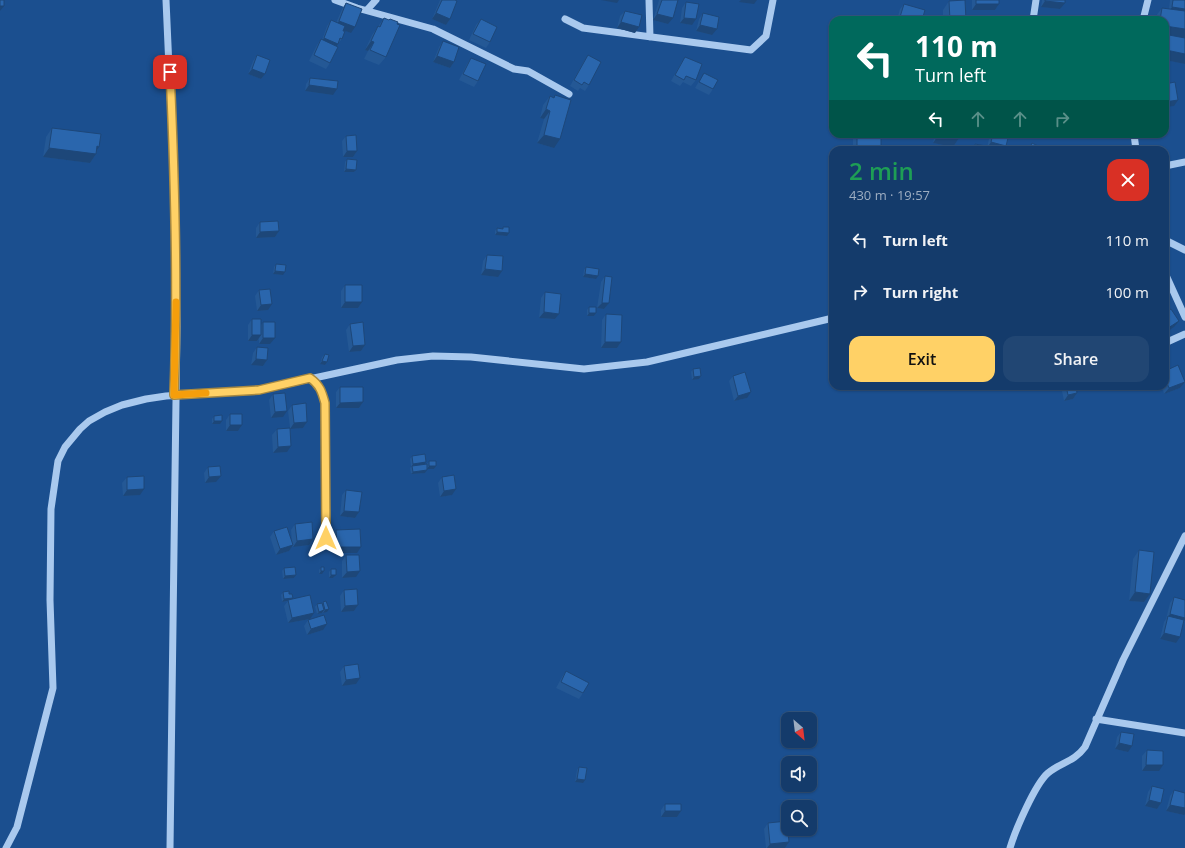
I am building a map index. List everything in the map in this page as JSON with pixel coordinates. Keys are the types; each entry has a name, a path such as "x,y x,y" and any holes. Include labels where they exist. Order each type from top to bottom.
{"street":[{"path":"166,0 175,204 177,326 174,395 170,848"},
{"path":"335,0 357,8 433,29 514,69 528,72 569,94"},
{"path":"367,10 376,0"},
{"path":"650,0 650,37"},
{"path":"565,19 583,28 751,50 766,36 773,0"},
{"path":"1034,16 1036,0"},
{"path":"1144,16 1148,0"},
{"path":"1169,165 1185,162"},
{"path":"1169,242 1185,250"},
{"path":"1169,283 1185,317"},
{"path":"6,848 17,827 53,688 50,600 51,508 61,454 80,429 105,412 122,405 146,399 174,395 259,390 390,362 433,356 471,357 584,369 639,362 781,332 829,319"},
{"path":"1169,341 1185,334"},
{"path":"310,378 317,383 322,390 325,403 326,538"},
{"path":"1010,848 1025,810 1046,775 1056,766 1078,756 1085,746 1096,719 1185,536"},
{"path":"1096,719 1185,733"}],"building":[{"path":"0,0 4,0 4,6 0,6"},
{"path":"442,0 457,1 450,19 436,13"},
{"path":"662,0 678,0 673,18 657,14"},
{"path":"965,0 966,16 950,16 949,1"},
{"path":"976,0 999,0 999,4 976,4"},
{"path":"1065,0 1065,3 1045,1"},
{"path":"1173,0 1185,0 1185,9 1172,7"},
{"path":"686,2 699,4 696,19 684,18"},
{"path":"346,3 362,9 355,27 339,21"},
{"path":"904,4 925,10 923,16 900,16"},
{"path":"1162,8 1185,11 1185,29 1169,27 1169,16 1161,16"},
{"path":"625,11 642,15 639,27 621,22"},
{"path":"703,13 719,17 717,29 700,25"},
{"path":"384,18 398,22 397,24 400,25 386,57 370,50 374,42 371,41 378,26 380,27"},
{"path":"481,19 497,27 490,42 473,34"},
{"path":"331,20 345,26 342,39 340,38 338,44 324,38"},
{"path":"1169,35 1185,38 1185,54 1169,51"},
{"path":"321,39 338,47 330,63 314,55"},
{"path":"443,41 459,47 454,62 437,56"},
{"path":"257,55 270,60 265,74 252,69"},
{"path":"588,55 601,62 589,85 584,82 582,85 574,80"},
{"path":"685,57 702,64 696,80 686,76 684,80 675,75"},
{"path":"471,58 486,64 478,81 463,74"},
{"path":"704,73 718,80 713,89 699,82"},
{"path":"310,78 338,81 337,89 309,85"},
{"path":"1175,82 1178,100 1169,101 1169,83"},
{"path":"555,95 571,100 560,139 544,135 550,111 546,109 550,96 554,98"},
{"path":"52,128 101,134 99,147 97,146 96,154 49,148"},
{"path":"356,135 357,151 347,151 346,136"},
{"path":"857,138 881,138 881,146 857,146"},
{"path":"992,138 1008,138 1006,146 991,142"},
{"path":"1032,143 1038,146 1031,146"},
{"path":"975,144 986,146 975,146"},
{"path":"347,159 357,160 356,170 346,169"},
{"path":"278,221 279,231 260,232 260,222"},
{"path":"503,227 509,227 509,233 497,232 497,228 503,229"},
{"path":"487,255 503,256 502,271 485,269"},
{"path":"276,264 286,265 285,272 275,271"},
{"path":"586,267 599,269 598,276 585,274"},
{"path":"605,276 612,277 609,303 602,303"},
{"path":"345,285 362,285 362,302 345,302"},
{"path":"270,289 272,304 261,305 259,290"},
{"path":"545,292 561,294 559,314 544,312"},
{"path":"589,307 596,307 596,313 589,313"},
{"path":"1171,309 1179,321 1169,327 1169,310"},
{"path":"606,314 622,315 621,342 605,342"},
{"path":"252,319 261,319 261,335 252,335"},
{"path":"263,322 275,322 275,338 263,338"},
{"path":"363,322 365,345 353,346 350,324"},
{"path":"257,347 268,348 267,360 256,359"},
{"path":"325,354 329,355 327,362 322,361"},
{"path":"1178,365 1185,382 1169,388 1169,369"},
{"path":"700,368 701,376 694,377 693,369"},
{"path":"745,372 751,392 738,396 733,376"},
{"path":"340,387 363,387 363,402 340,403"},
{"path":"1067,390 1077,390 1077,393 1068,395"},
{"path":"285,393 287,411 275,412 273,394"},
{"path":"306,403 307,422 294,423 292,405"},
{"path":"230,414 242,414 242,425 230,425"},
{"path":"222,415 222,421 214,421 214,416"},
{"path":"290,428 291,446 278,447 277,429"},
{"path":"425,454 426,462 413,464 412,456"},
{"path":"429,461 436,461 436,466 429,466"},
{"path":"427,464 427,470 413,472 412,466"},
{"path":"220,466 221,476 209,477 208,467"},
{"path":"454,475 456,489 444,491 442,477"},
{"path":"144,476 144,489 127,490 127,477"},
{"path":"346,490 362,492 359,512 344,511"},
{"path":"312,522 313,539 297,541 295,524"},
{"path":"287,527 293,545 280,549 274,531"},
{"path":"360,529 361,547 337,547 336,530"},
{"path":"1139,550 1154,552 1150,594 1135,592"},
{"path":"346,555 359,555 360,571 347,572"},
{"path":"295,567 296,575 285,576 284,568"},
{"path":"321,567 324,567 324,571 321,571"},
{"path":"331,569 336,569 336,575 331,575"},
{"path":"357,589 358,605 345,606 344,590"},
{"path":"289,591 289,594 292,594 293,598 284,599 283,592"},
{"path":"310,595 314,613 292,618 288,600"},
{"path":"1174,597 1185,600 1185,618 1170,614"},
{"path":"326,601 329,609 325,610 323,602"},
{"path":"322,603 324,610 319,612 317,604"},
{"path":"324,615 327,624 311,629 308,620"},
{"path":"1168,616 1184,620 1180,637 1164,633"},
{"path":"358,664 360,678 346,680 344,666"},
{"path":"566,671 589,683 583,693 561,682"},
{"path":"1121,732 1134,734 1132,746 1119,743"},
{"path":"1147,750 1163,751 1163,765 1146,765"},
{"path":"579,767 587,768 585,780 577,779"},
{"path":"1152,786 1164,789 1161,803 1149,800"},
{"path":"1174,790 1185,793 1185,808 1170,805"},
{"path":"665,804 681,804 681,811 665,811"},
{"path":"781,822 781,836 788,836 789,842 770,844 768,823"}],"slow traffic":[{"path":"176,302 177,326 174,395 206,393"}],"route":[{"path":"170,72 175,204 177,326 174,395 259,390 310,378 317,383 322,390 325,403 326,538"}]}
